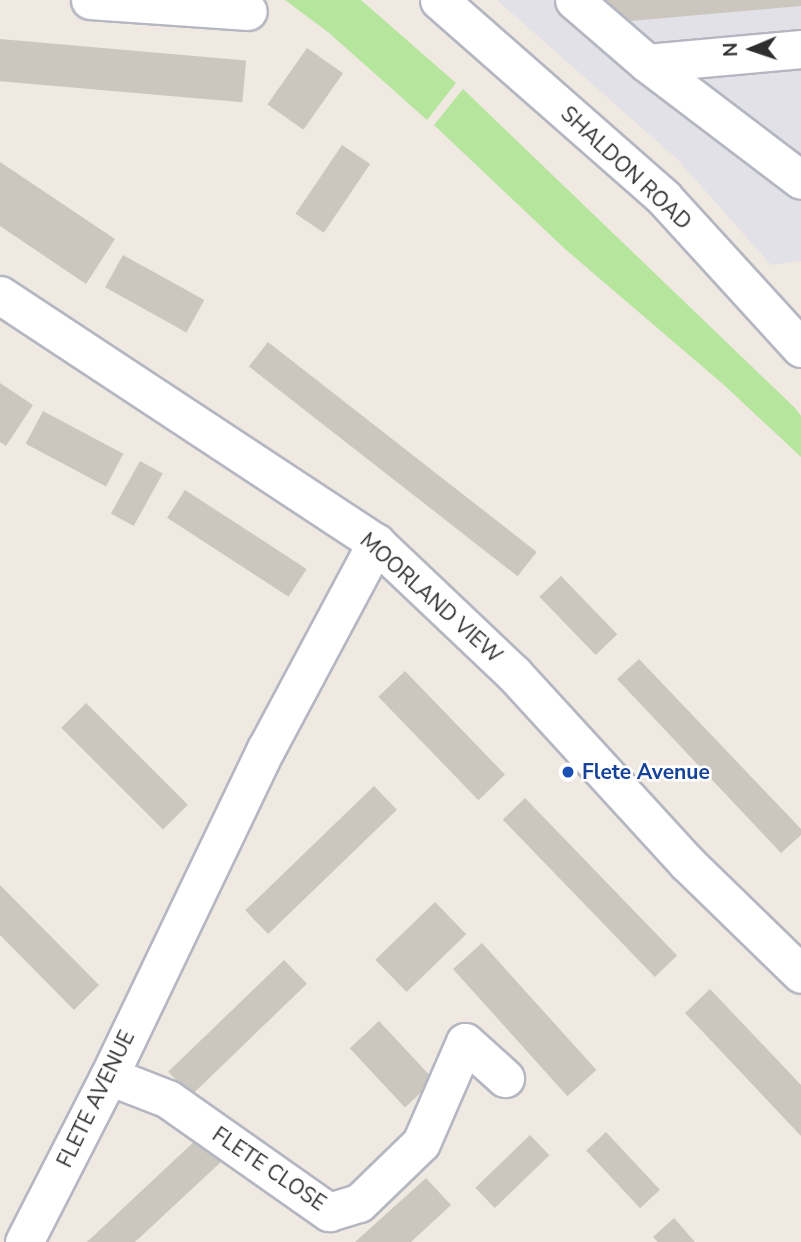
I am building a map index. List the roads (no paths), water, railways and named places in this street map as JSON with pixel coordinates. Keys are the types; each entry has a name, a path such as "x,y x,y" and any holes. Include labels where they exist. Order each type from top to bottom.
{"street":[{"path":"90,0 248,11"},
{"name":"SHALDON ROAD","path":"439,0 664,198 801,348"},
{"path":"574,0 647,63 801,180"},
{"path":"647,63 801,49"},
{"name":"MOORLAND VIEW","path":"0,295 376,543 514,674 687,863 801,974"},
{"name":"FLETE AVENUE","path":"24,1242 109,1076 265,749 376,543"},
{"name":"FLETE CLOSE","path":"109,1076 168,1099 329,1212 359,1203 421,1143 465,1042 505,1079"}],"place":[{"name":"Flete Avenue","path":"568,772"}]}
